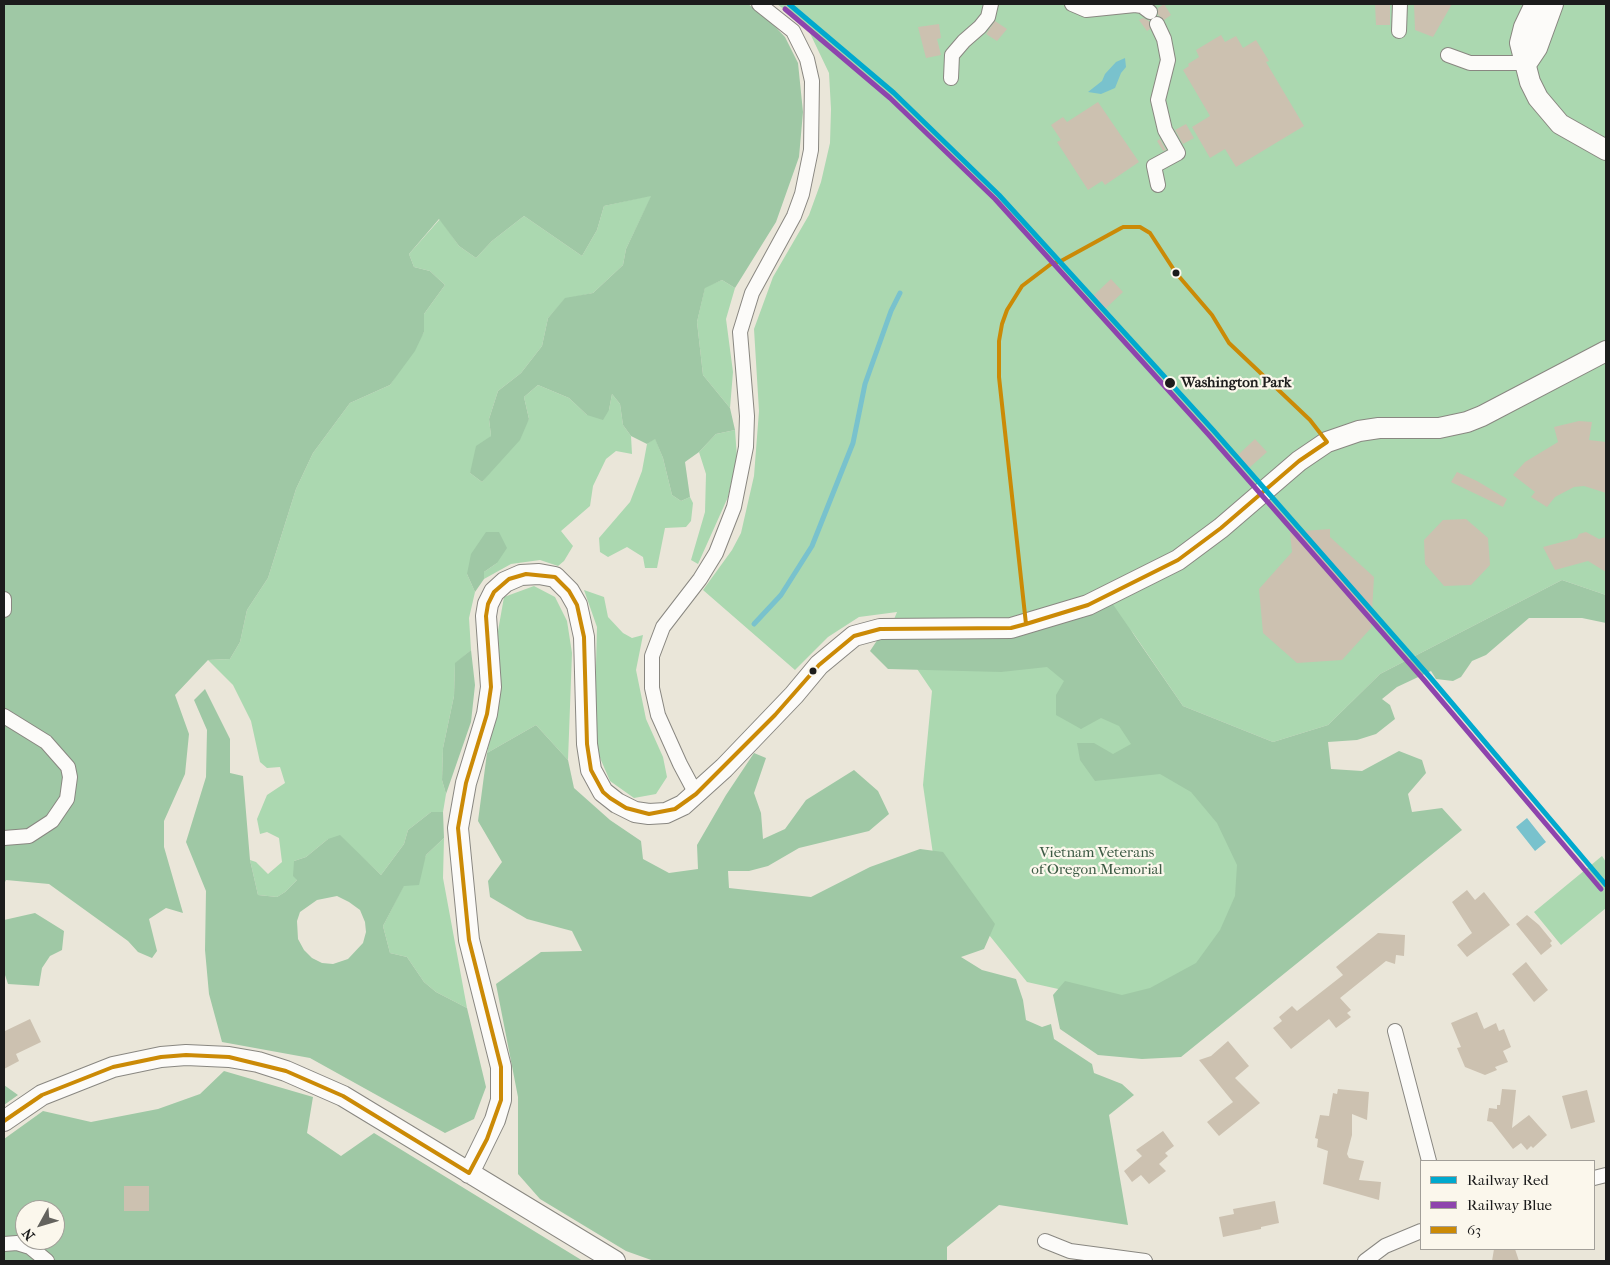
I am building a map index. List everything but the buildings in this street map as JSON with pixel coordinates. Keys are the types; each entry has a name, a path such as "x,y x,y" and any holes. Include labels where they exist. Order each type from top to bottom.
{"street":[{"path":"696,794 658,715 652,688 652,656 663,627 700,579 716,553 734,508 744,457 747,416 740,332 752,293 794,216 802,194 811,150 812,81 807,59 793,31 759,4"},
{"path":"951,78 952,55 964,41 980,28 988,17 992,4"},
{"path":"1072,4 1086,10 1142,6 1154,18 1164,39 1168,60 1158,100 1165,130 1178,153 1154,166 1158,185"},
{"path":"1399,30 1400,4"},
{"path":"1535,4 1524,27 1520,43 1527,62 1530,82 1548,113 1560,124 1606,150"},
{"path":"1527,62 1537,48 1553,4"},
{"path":"1448,54 1470,62 1527,62"},
{"path":"469,1173 495,1120 500,1100 501,1067 469,940 458,828 466,783 488,714 491,687 487,610 491,598 501,585 521,575 547,575 563,583 577,605 586,652 588,758 595,780 603,792 626,808 648,814 675,809 696,794 756,735 819,665 854,636 880,629 1011,628 1088,605 1178,560 1221,528 1299,461 1327,442 1365,430 1438,428 1467,422 1606,351"},
{"path":"4,599 4,610"},
{"path":"4,716 46,742 68,767 70,777 67,799 52,821 30,836 4,838"},
{"path":"1395,1031 1429,1160"},
{"path":"4,1121 42,1096 113,1067 178,1055 229,1056 286,1071 343,1096 615,1261"},
{"path":"1365,1261 1385,1246 1420,1231"},
{"path":"1045,1241 1070,1252 1145,1261"},
{"path":"4,1244 17,1243 30,1247 47,1261"}],"green space":[{"path":"4,4 748,4 764,15 785,37 798,63 803,112 799,157 776,222 735,288 722,280 705,288 697,322 703,375 730,408 735,430 716,434 699,452 685,462 690,497 681,501 672,495 663,458 655,439 647,444 631,436 623,425 620,404 612,394 609,410 603,420 587,415 569,398 538,385 524,397 529,419 520,440 482,482 470,473 476,446 491,436 489,419 498,391 521,373 542,346 548,318 565,298 593,293 623,265 626,249 651,196 604,206 597,230 582,256 524,216 492,241 476,258 459,246 439,219 409,254 414,267 430,271 445,285 424,314 424,332 415,351 390,385 350,403 313,453 296,489 268,578 247,610 240,642 230,659 208,660 175,695 189,734 185,774 164,821 164,847 183,913 166,908 149,919 157,951 152,958 138,952 128,941 49,884 6,880 4,884"},
{"name":"Vietnam Veterans of Oregon Memorial","path":"777,4 1606,4 1606,595 1562,580 1380,674 1328,725 1273,742 1183,706 1131,630 1257,850 1232,950 1134,1006 1027,982 935,868 923,785 932,691 890,629 897,612 859,617 828,637 795,670 703,590 732,550 741,533 754,476 759,411 754,329 773,277 809,215 821,182 830,143 829,73 807,27"},
{"path":"652,195 626,249 623,265 593,293 565,299 548,318 542,346 521,373 498,391 489,419 491,436 470,473 482,482 529,419 524,397 538,385 569,398 587,415 609,410 612,394 620,404 623,425 631,436 632,454 616,451 606,459 593,486 590,506 561,531 573,546 564,561 558,566 540,560 511,564 484,579 484,572 497,563 467,574 475,592 469,618 471,650 455,664 454,696 443,748 442,780 446,794 443,812 431,812 408,830 404,844 381,875 363,858 328,839 306,857 294,861 297,880 285,892 277,897 258,895 250,860 256,862 268,874 282,862 279,838 267,832 260,834 257,819 267,795 285,783 280,767 267,768 260,762 251,721 233,685 208,660 230,659 240,642 247,610 268,578 296,489 313,453 350,403 390,385 424,332 424,314 445,285 430,271 414,267 409,254 440,219 459,246 476,258 492,241 524,216 582,256 597,230 604,206"},
{"path":"722,280 735,288 726,319 733,372 730,408 703,375 697,322 705,287"},
{"path":"735,430 737,457 728,497 698,564 691,560 705,512 706,474 699,452 716,434"},
{"path":"655,438 663,458 672,495 681,501 690,497 693,503 691,521 686,527 665,528 657,568 645,568 643,557 627,547 608,557 600,552 599,538 630,502 642,471 647,444"},
{"path":"486,532 499,532 507,548 497,563 484,572 484,579 475,592 467,574 471,554"},
{"path":"1562,580 1606,595 1606,623 1582,618 1529,618 1486,655 1472,661 1461,677 1453,681 1436,679 1431,671 1397,687 1382,699 1390,705 1395,719 1376,734 1357,740 1328,742 1331,769 1362,771 1399,751 1422,760 1426,773 1408,794 1412,812 1442,808 1462,830 1181,1057 1142,1059 1098,1055 1060,1029 1053,995 1065,981 1122,995 1150,988 1196,963 1220,930 1235,896 1237,865 1217,823 1191,792 1160,774 1095,781 1080,760 1077,743 1094,743 1113,754 1131,744 1119,726 1101,718 1081,729 1056,715 1056,695 1064,681 1047,667 1001,672 888,669 870,651 880,636 921,634 1112,603 1183,706 1273,742 1328,725 1380,674"},
{"path":"534,586 555,597 567,621 572,653 568,760 536,725 487,753 499,697 498,631 504,597"},
{"path":"584,590 604,597 608,617 623,633 632,638 643,635 636,670 646,719 663,757 667,777 656,794 634,798 610,781 594,744 597,627"},
{"path":"471,650 475,685 471,722 446,794 442,780 443,748 454,696 455,663"},
{"path":"205,689 230,739 230,773 243,776 250,860 258,895 277,897 285,892 297,880 293,876 294,861 306,857 328,839 340,835 381,875 404,844 408,830 431,812 443,812 444,838 426,855 419,885 404,886 383,926 390,953 407,957 424,982 436,992 467,1008 486,1087 474,1119 445,1133 310,1058 222,1042 209,994 205,950 206,891 186,842 206,777 207,730 194,700","holes":["337,896 360,910 365,922 366,932 363,943 348,959 333,964 322,963 312,958 304,950 298,939 297,921 300,912 317,900"]},
{"path":"536,725 568,760 574,788 610,820 641,841 643,859 669,873 698,869 697,845 726,795 754,753 766,758 754,793 761,813 763,839 785,829 806,800 854,770 878,791 889,814 869,831 799,848 768,866 749,871 728,871 729,888 811,897 870,867 920,849 943,852 995,924 984,949 961,957 982,970 1016,979 1023,1000 1026,1020 1042,1027 1051,1024 1054,1039 1092,1064 1094,1073 1122,1084 1134,1095 1109,1115 1128,1225 999,1205 947,1247 947,1261 654,1261 626,1251 540,1199 518,1174 518,1097 496,984 541,952 582,951 572,931 527,919 490,897 488,881 502,862 478,821 487,753"},
{"path":"444,838 443,878 467,1008 436,992 424,982 407,957 390,953 383,926 404,885 422,866 426,855"},
{"path":"1602,856 1606,862 1606,908 1561,945 1534,912"},
{"path":"35,913 64,931 62,950 50,956 42,968 39,986 8,984 4,972 4,920"},
{"path":"224,1071 313,1097 307,1133 341,1156 374,1133 583,1261 4,1261 4,1139 43,1111 91,1122 158,1109 200,1094"},
{"path":"4,1085 18,1095 4,1105"}],"water":[{"path":"1125,58 1126,67 1121,73 1115,88 1101,94 1088,92 1102,81 1105,74 1116,62"},
{"path":"1527,818 1546,842 1535,851 1516,827"}],"waterway":[{"path":"754,624 781,595 812,546 853,443 865,384 891,311 900,293"}],"rail line":[{"name":"Red","path":"789,4 894,93 999,195 1213,430 1429,676 1606,885"},
{"name":"Blue","path":"785,9 890,98 995,199 1208,434 1424,680 1601,889"}],"transit line":[{"name":"63","path":"1123,227 1140,227 1150,233 1176,273 1212,315 1229,343 1310,420 1327,442 1299,461 1221,528 1178,560 1088,605 1026,624 999,377 999,341 1002,324 1007,310 1022,286 1051,264 1061,261 1123,227"},
{"name":"63","path":"469,1173 487,1139 501,1100 501,1067 469,940 458,828 466,783 487,714 491,687 486,616 488,604 494,592 509,579 526,574 555,577 569,591 577,605 584,637 587,744 591,770 603,792 610,798 626,808 649,814 675,809 696,794 775,715 819,665 854,636 880,629 1011,628 1026,624"},
{"name":"63","path":"4,1121 42,1095 113,1067 161,1057 186,1055 229,1057 286,1071 343,1096 469,1173"}],"place":[{"name":"Washington Park","path":"1170,383"}]}
